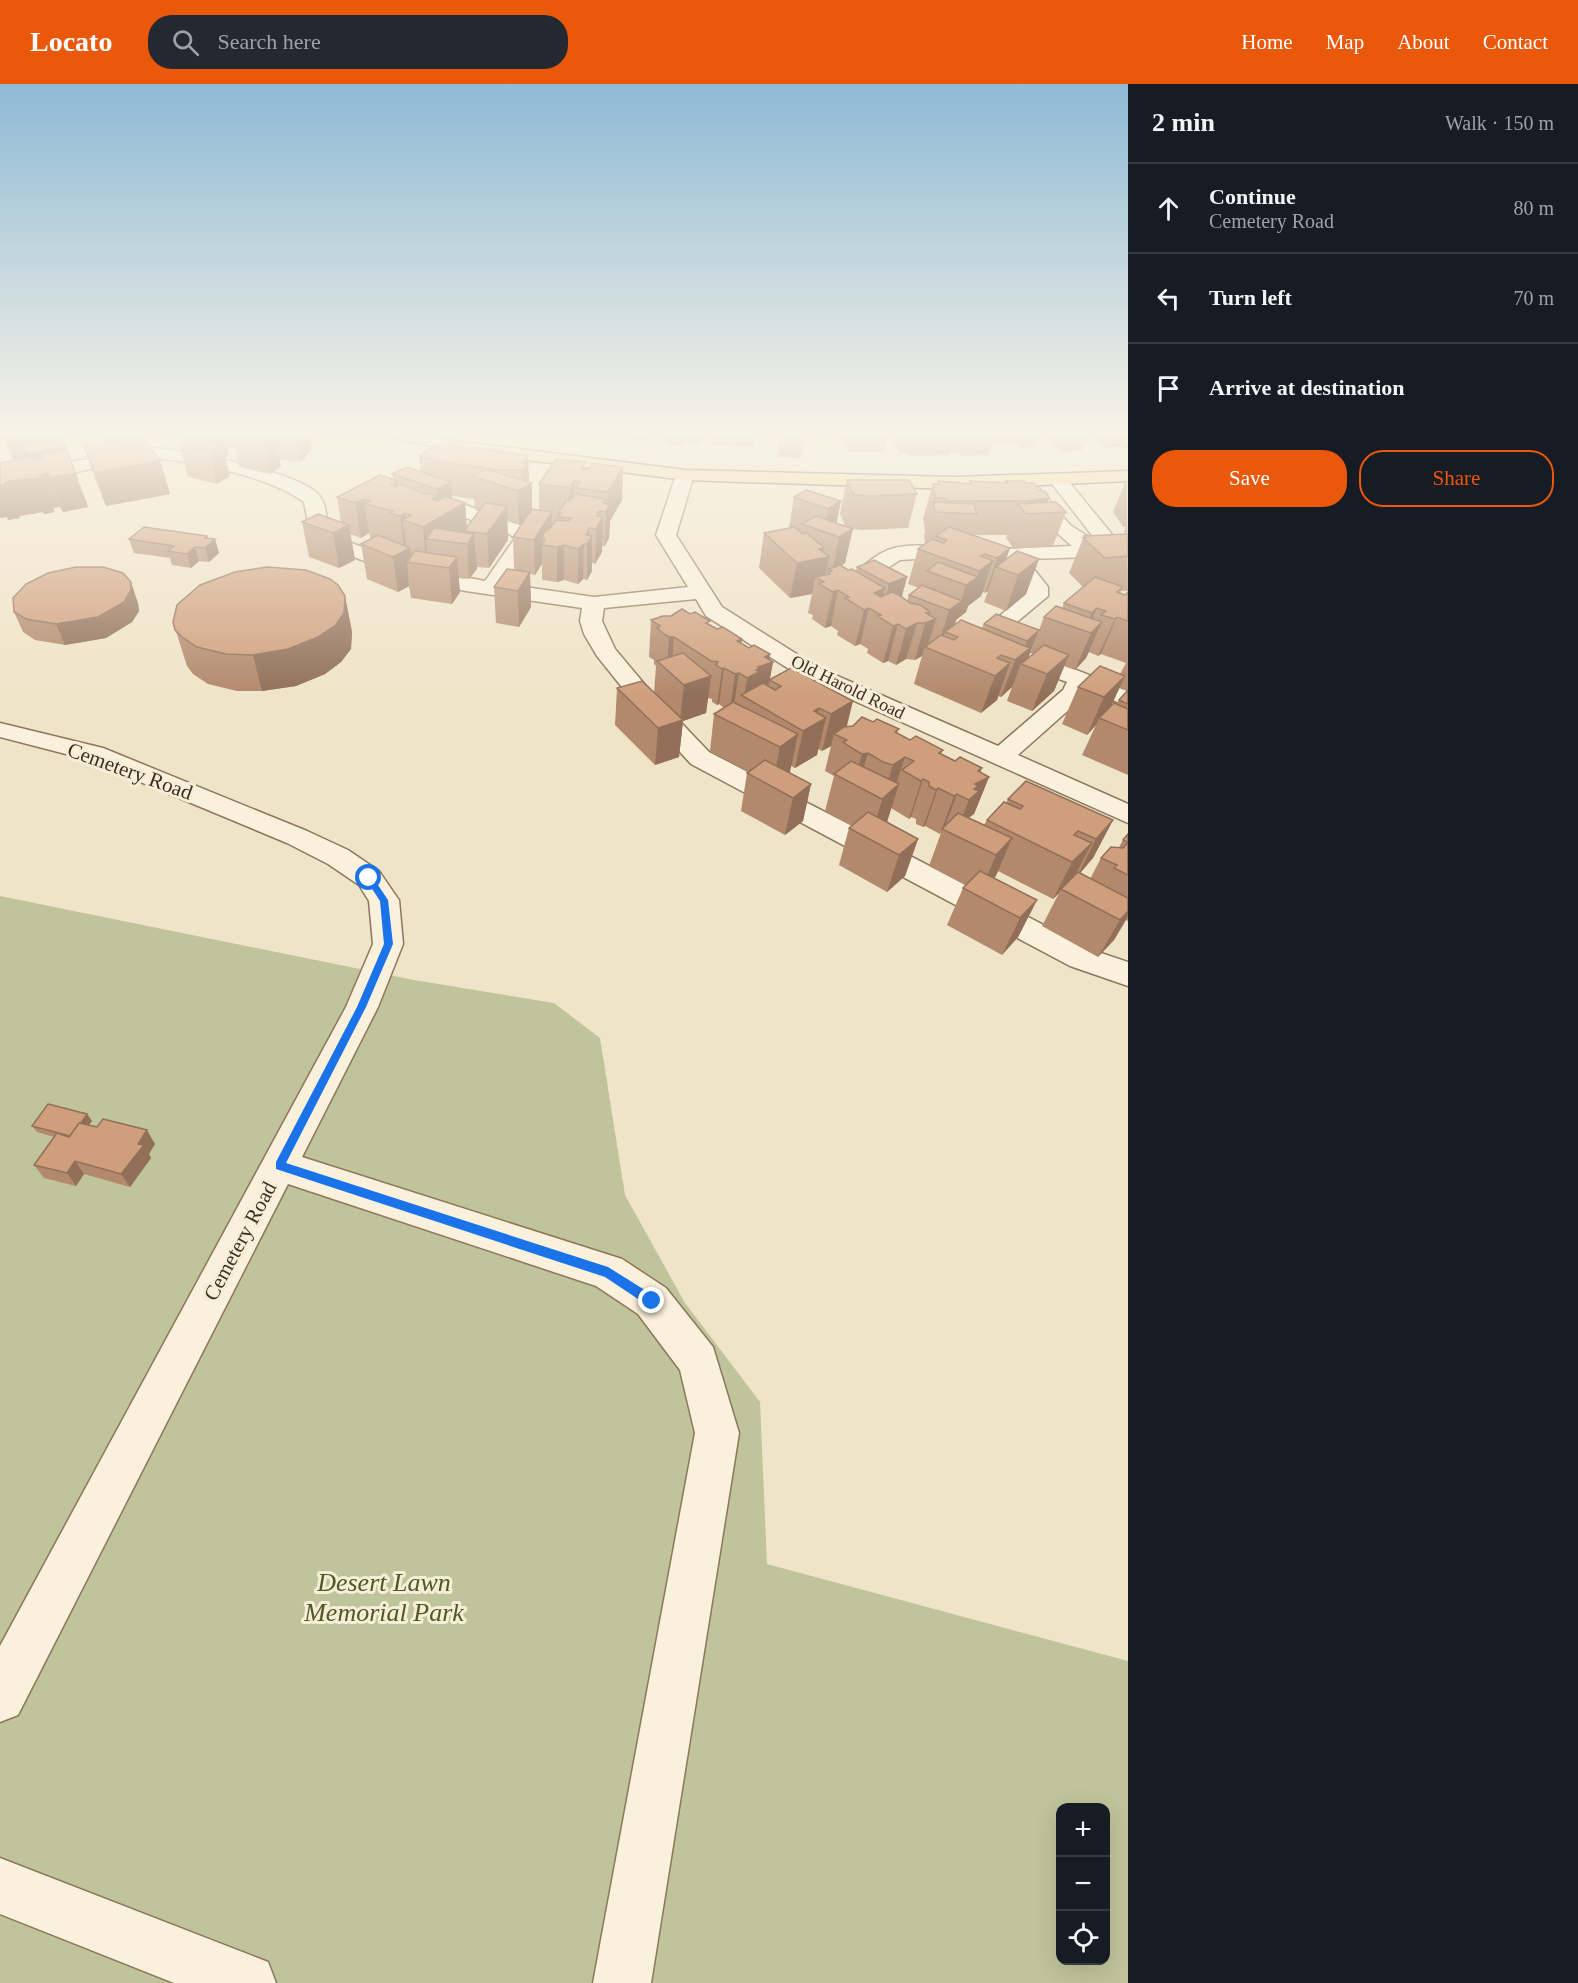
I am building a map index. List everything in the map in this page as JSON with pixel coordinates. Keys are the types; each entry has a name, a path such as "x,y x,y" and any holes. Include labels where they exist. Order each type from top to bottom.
{"street":[{"path":"317,521 319,528 339,545 438,580 594,603 702,592"},
{"path":"492,521 513,528 526,536 492,588"},
{"name":"Old Harold Road","path":"671,521 666,535 714,611 811,673 1128,814"},
{"path":"1056,521 1069,536 1089,548 1118,551"},
{"path":"1092,521 1112,547 1118,551"},
{"path":"899,605 880,595 870,584 867,575 871,569 895,554 1118,551"},
{"path":"1010,554 1037,587 1037,596 970,638 1128,699"},
{"path":"850,561 871,569"},
{"path":"594,603 591,622 600,642 653,711 700,758 1081,958 1128,974"},
{"path":"1000,758 1073,694 1080,679"},
{"name":"Cemetery Road","path":"0,730 94,753 286,832 338,857 369,878 384,900 388,944 362,1007 0,1697"},
{"path":"280,1166 608,1272 652,1301 698,1361 717,1432 622,1983"},
{"path":"0,1886 247,1983"}],"green space":[{"name":"Desert Lawn Memorial Park","path":"0,896 414,980 554,1003 600,1038 625,1195 685,1303 760,1402 767,1564 1128,1661 1128,1983 0,1983"}],"building":[{"path":"337,521 349,525 333,533 302,522"},
{"path":"405,521 434,521 423,527"},
{"path":"472,521 497,521 487,534 464,531"},
{"path":"524,521 546,521 534,540 513,537"},
{"path":"556,521 601,521 596,529 589,528 586,535 592,536 587,544 578,549 564,545 557,547 542,545 545,540 542,539 544,533"},
{"path":"808,521 829,521 853,529 839,537 802,524"},
{"path":"144,527 215,539 205,548 195,547 187,554 168,551 174,546 129,539"},
{"path":"794,527 803,534 807,533 824,548 819,549 829,557 797,563 764,533"},
{"path":"949,527 1010,548 997,558 985,554 981,556 993,561 979,571 918,549 932,539 944,543 947,540 936,536"},
{"path":"434,528 474,534 467,544 426,539"},
{"path":"1128,534 1128,556 1105,558 1083,538 1086,538 1084,536"},
{"path":"378,535 410,548 393,557 361,544"},
{"path":"415,551 457,557 449,568 407,562"},
{"path":"1017,551 1039,559 1018,575 996,567"},
{"path":"874,560 907,577 889,584 857,567"},
{"path":"938,562 978,577 966,585 927,571"},
{"path":"840,565 848,570 852,569 885,588 874,593 881,597 892,592 910,603 920,605 930,612 926,613 936,619 917,623 906,629 898,624 893,626 869,608 864,610 845,598 849,597 838,590 833,592 819,584 824,582 815,577 830,574 828,572 832,571 829,569"},
{"path":"76,567 103,567 123,573 131,582 131,590 124,602 98,617 56,624 26,619 14,612 13,598 26,584 48,573"},
{"path":"267,567 306,570 330,579 338,585 345,596 344,613 335,626 318,637 288,649 253,655 226,654 197,647 175,630 173,622 177,605 200,585 235,572"},
{"path":"507,569 530,572 518,591 494,587"},
{"path":"1095,577 1123,587 1117,592 1125,595 1128,592 1128,621 1101,615 1106,611 1097,608 1092,613 1064,603"},
{"path":"922,585 962,601 949,610 909,595"},
{"path":"1056,606 1102,622 1091,633 1044,617"},
{"path":"682,609 690,614 695,612 710,621 706,623 717,629 723,627 742,639 737,641 749,648 754,645 770,654 765,657 773,662 758,667 760,668 756,670 759,672 747,678 739,673 735,674 722,669 716,665 718,662 711,661 674,637 664,634 657,628 660,626 651,620 671,616"},
{"path":"996,614 1039,630 1027,641 984,624"},
{"path":"961,620 1030,648 1015,660 1001,655 997,658 1010,663 995,676 925,647 941,635 954,640 958,637 945,632"},
{"path":"1044,645 1069,655 1047,674 1021,664"},
{"path":"683,653 711,676 684,685 657,661"},
{"path":"1100,666 1125,676 1104,697 1078,687"},
{"path":"791,668 853,701 831,714 819,708 814,711 826,718 803,731 741,695 763,683 775,690 781,686 769,680"},
{"path":"642,681 683,720 658,728 617,688"},
{"path":"1128,690 1128,704 1119,700"},
{"path":"733,702 798,734 780,747 714,714"},
{"path":"1114,703 1128,709 1128,730 1099,718"},
{"path":"862,717 873,722 877,719 899,729 895,732 910,740 916,736 943,750 939,753 955,761 960,757 982,768 978,771 989,777 975,784 978,786 974,789 979,791 969,800 938,788 936,790 929,786 929,782 923,779 921,781 902,770 914,761 905,757 893,765 883,762 868,753 862,754 843,742 847,740 834,734 844,727 853,726"},
{"path":"765,760 811,784 793,798 747,773"},
{"path":"851,761 899,784 882,799 834,774"},
{"path":"1026,781 1113,820 1096,839 1078,831 1074,835 1092,843 1072,862 987,820 1004,802 1020,809 1023,806 1008,799"},
{"path":"868,812 918,839 899,855 849,828"},
{"path":"958,813 1012,838 996,855 942,829"},
{"path":"1128,842 1128,875 1114,868 1117,865 1101,858 1111,847 1123,848"},
{"path":"980,871 1037,900 1020,918 963,888"},
{"path":"1078,872 1128,898 1128,911 1120,920 1061,889"},
{"path":"48,1104 87,1114 70,1136 32,1126"},
{"path":"103,1119 147,1130 138,1144 144,1145 121,1174 75,1161 67,1173 34,1165 57,1133 69,1137 79,1123 97,1127"}],"route":[{"path":"369,878 384,900 388,944 362,1007 280,1166 608,1272 652,1301"}]}
